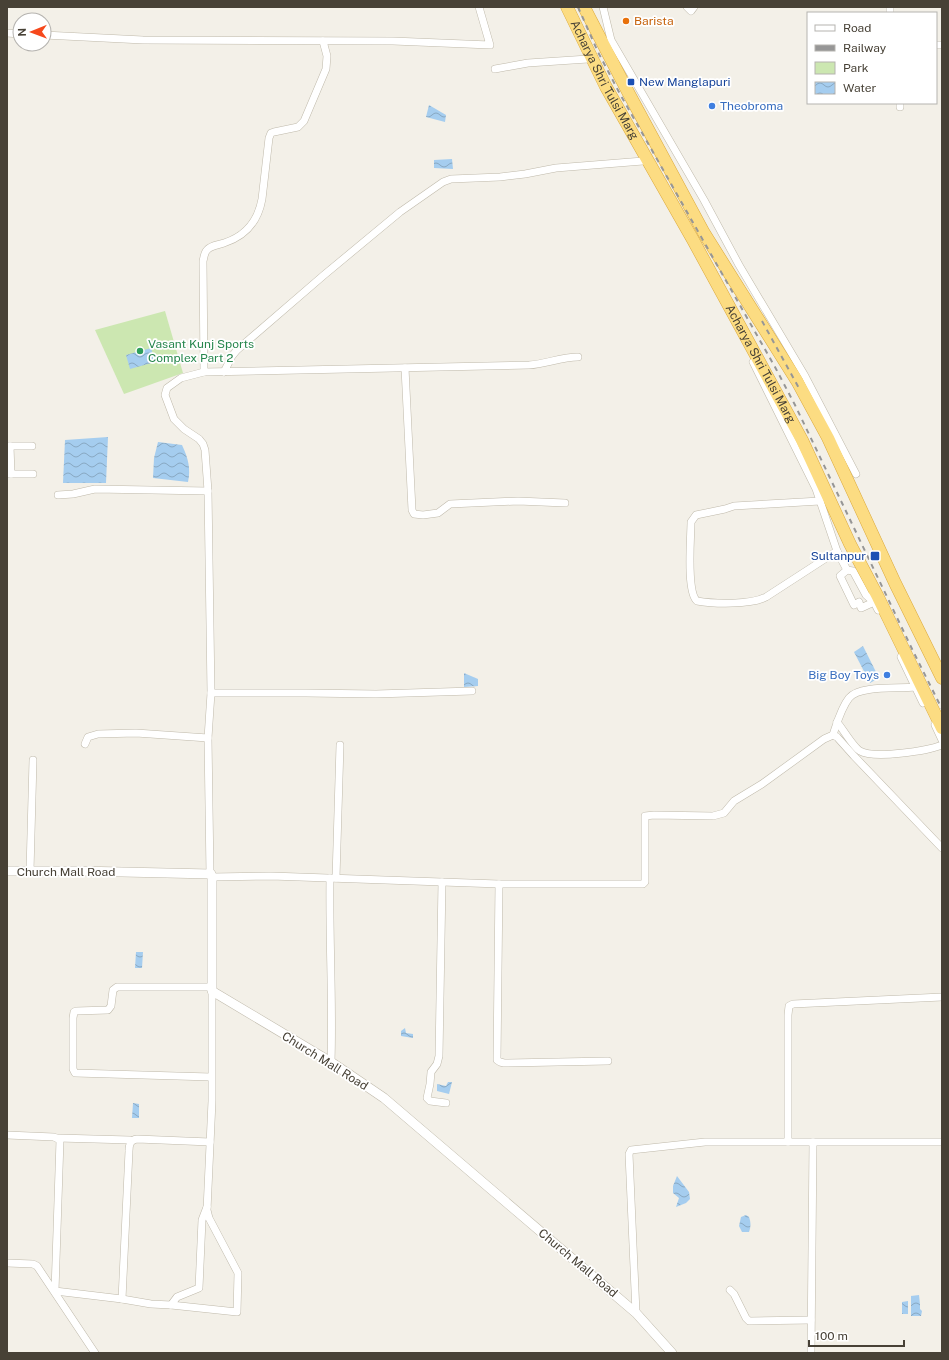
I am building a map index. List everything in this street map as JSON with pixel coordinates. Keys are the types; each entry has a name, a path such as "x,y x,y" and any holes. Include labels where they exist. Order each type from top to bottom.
{"highway":[{"name":"Acharya Shri Tulsi Marg","path":"567,7 606,87 697,247 802,440 850,544 902,644 942,728"},
{"name":"Acharya Shri Tulsi Marg","path":"584,7 704,233 797,381 828,438 942,678"},
{"path":"577,29 590,20"},
{"path":"902,644 921,634"}],"street":[{"path":"52,35 143,40 393,41 490,45 479,7"},
{"path":"564,7 588,59 655,184 710,277 793,440 816,489 837,551 847,570"},
{"path":"603,7 611,40 704,200 739,265 805,376 856,474"},
{"path":"687,7 691,11 694,7"},
{"path":"204,372 204,256 207,249 210,247 230,241 243,234 256,219 261,207 270,133 298,127 304,121 326,69 327,56 323,41"},
{"path":"495,69 528,63 588,59"},
{"path":"224,372 232,356 237,350 280,312 400,212 443,182 451,179 500,177 556,168 643,161"},
{"path":"55,1291 151,1304 237,1312 238,1273 209,1218 207,1207 212,1101 212,1035 208,738 211,693 208,491 205,450 199,439 184,429 174,418 165,396 165,391 170,385 181,378 204,372 539,365 567,358 578,357"},
{"path":"405,368 412,510 414,514 423,515 438,513 450,504 518,501 565,503"},
{"path":"32,446 9,446 9,474 33,474"},
{"path":"58,495 73,494 95,489 208,491"},
{"path":"820,501 734,506 696,515 691,522 690,548 690,574 694,598 697,602 707,603 749,601 763,598 837,551"},
{"path":"847,570 853,571 866,595 874,602 942,740"},
{"path":"847,570 840,576 854,605 860,602 861,608 874,602"},
{"path":"211,875 499,884 644,884 645,816 721,815 734,801 762,784 824,739 833,735 848,698 857,692 870,689 915,687"},
{"path":"211,693 376,694 472,691"},
{"path":"837,722 858,750 867,754 921,751 942,745"},
{"path":"85,744 88,737 98,734 136,733 208,738"},
{"path":"833,735 837,737 942,848"},
{"path":"331,1062 333,878 340,745"},
{"path":"30,871 33,760"},
{"name":"Church Mall Road","path":"7,871 211,875"},
{"path":"442,882 439,1056 437,1064 431,1072 428,1098 430,1101 446,1103"},
{"path":"499,884 497,1060 504,1063 608,1061"},
{"path":"211,989 117,988 113,990 111,1006 108,1010 76,1011 74,1012 73,1018 73,1069 75,1073 211,1077"},
{"name":"Church Mall Road","path":"211,989 331,1062 384,1098 636,1313 672,1353"},
{"path":"788,1142 789,1006 793,1004 942,997"},
{"path":"7,1135 130,1140"},
{"path":"55,1291 60,1143 58,1138"},
{"path":"122,1299 129,1151 132,1140 210,1142"},
{"path":"636,1313 630,1150 705,1142 942,1142"},
{"path":"811,1353 812,1142"},
{"path":"171,1305 177,1297 199,1288 202,1220 207,1207"},
{"path":"7,1262 35,1265 55,1291 95,1353"},
{"path":"730,1290 734,1294 749,1321 811,1320"}],"green space":[{"name":"Vasant Kunj Sports Complex Part 2","path":"165,311 183,373 124,394 95,330"}],"water":[{"path":"429,105 446,115 445,122 426,117"},
{"path":"452,159 453,169 434,168 434,160"},
{"path":"151,348 155,362 130,369 126,355"},
{"path":"108,437 106,483 63,483 65,440"},
{"path":"158,442 182,445 188,463 188,482 153,478 154,458"},
{"path":"863,646 879,678 870,683 854,652"},
{"path":"464,673 478,679 478,686 464,687"},
{"path":"136,952 143,952 142,968 135,968"},
{"path":"405,1028 406,1033 413,1034 413,1038 401,1036 401,1031"},
{"path":"448,1082 452,1082 449,1094 437,1091 437,1084 446,1086"},
{"path":"133,1103 139,1104 139,1118 132,1118"},
{"path":"677,1176 689,1192 690,1199 686,1203 676,1207 679,1198 673,1193 673,1186"},
{"path":"746,1215 750,1219 750,1228 749,1232 742,1232 739,1226 741,1217"},
{"path":"919,1295 920,1309 922,1311 921,1316 911,1316 911,1296"},
{"path":"908,1301 908,1314 902,1314 902,1302"}],"railway":[{"path":"578,7 598,52 620,94 775,367 795,405 942,709"},
{"path":"762,321 800,390"}],"place":[{"name":"Barista","path":"626,21"},
{"name":"New Manglapuri","path":"631,82"},
{"name":"Theobroma","path":"712,106"},
{"name":"Vasant Kunj Sports Complex Part 2","path":"140,351"},
{"name":"Sultanpur","path":"875,556"},
{"name":"Big Boy Toys","path":"887,675"}]}
